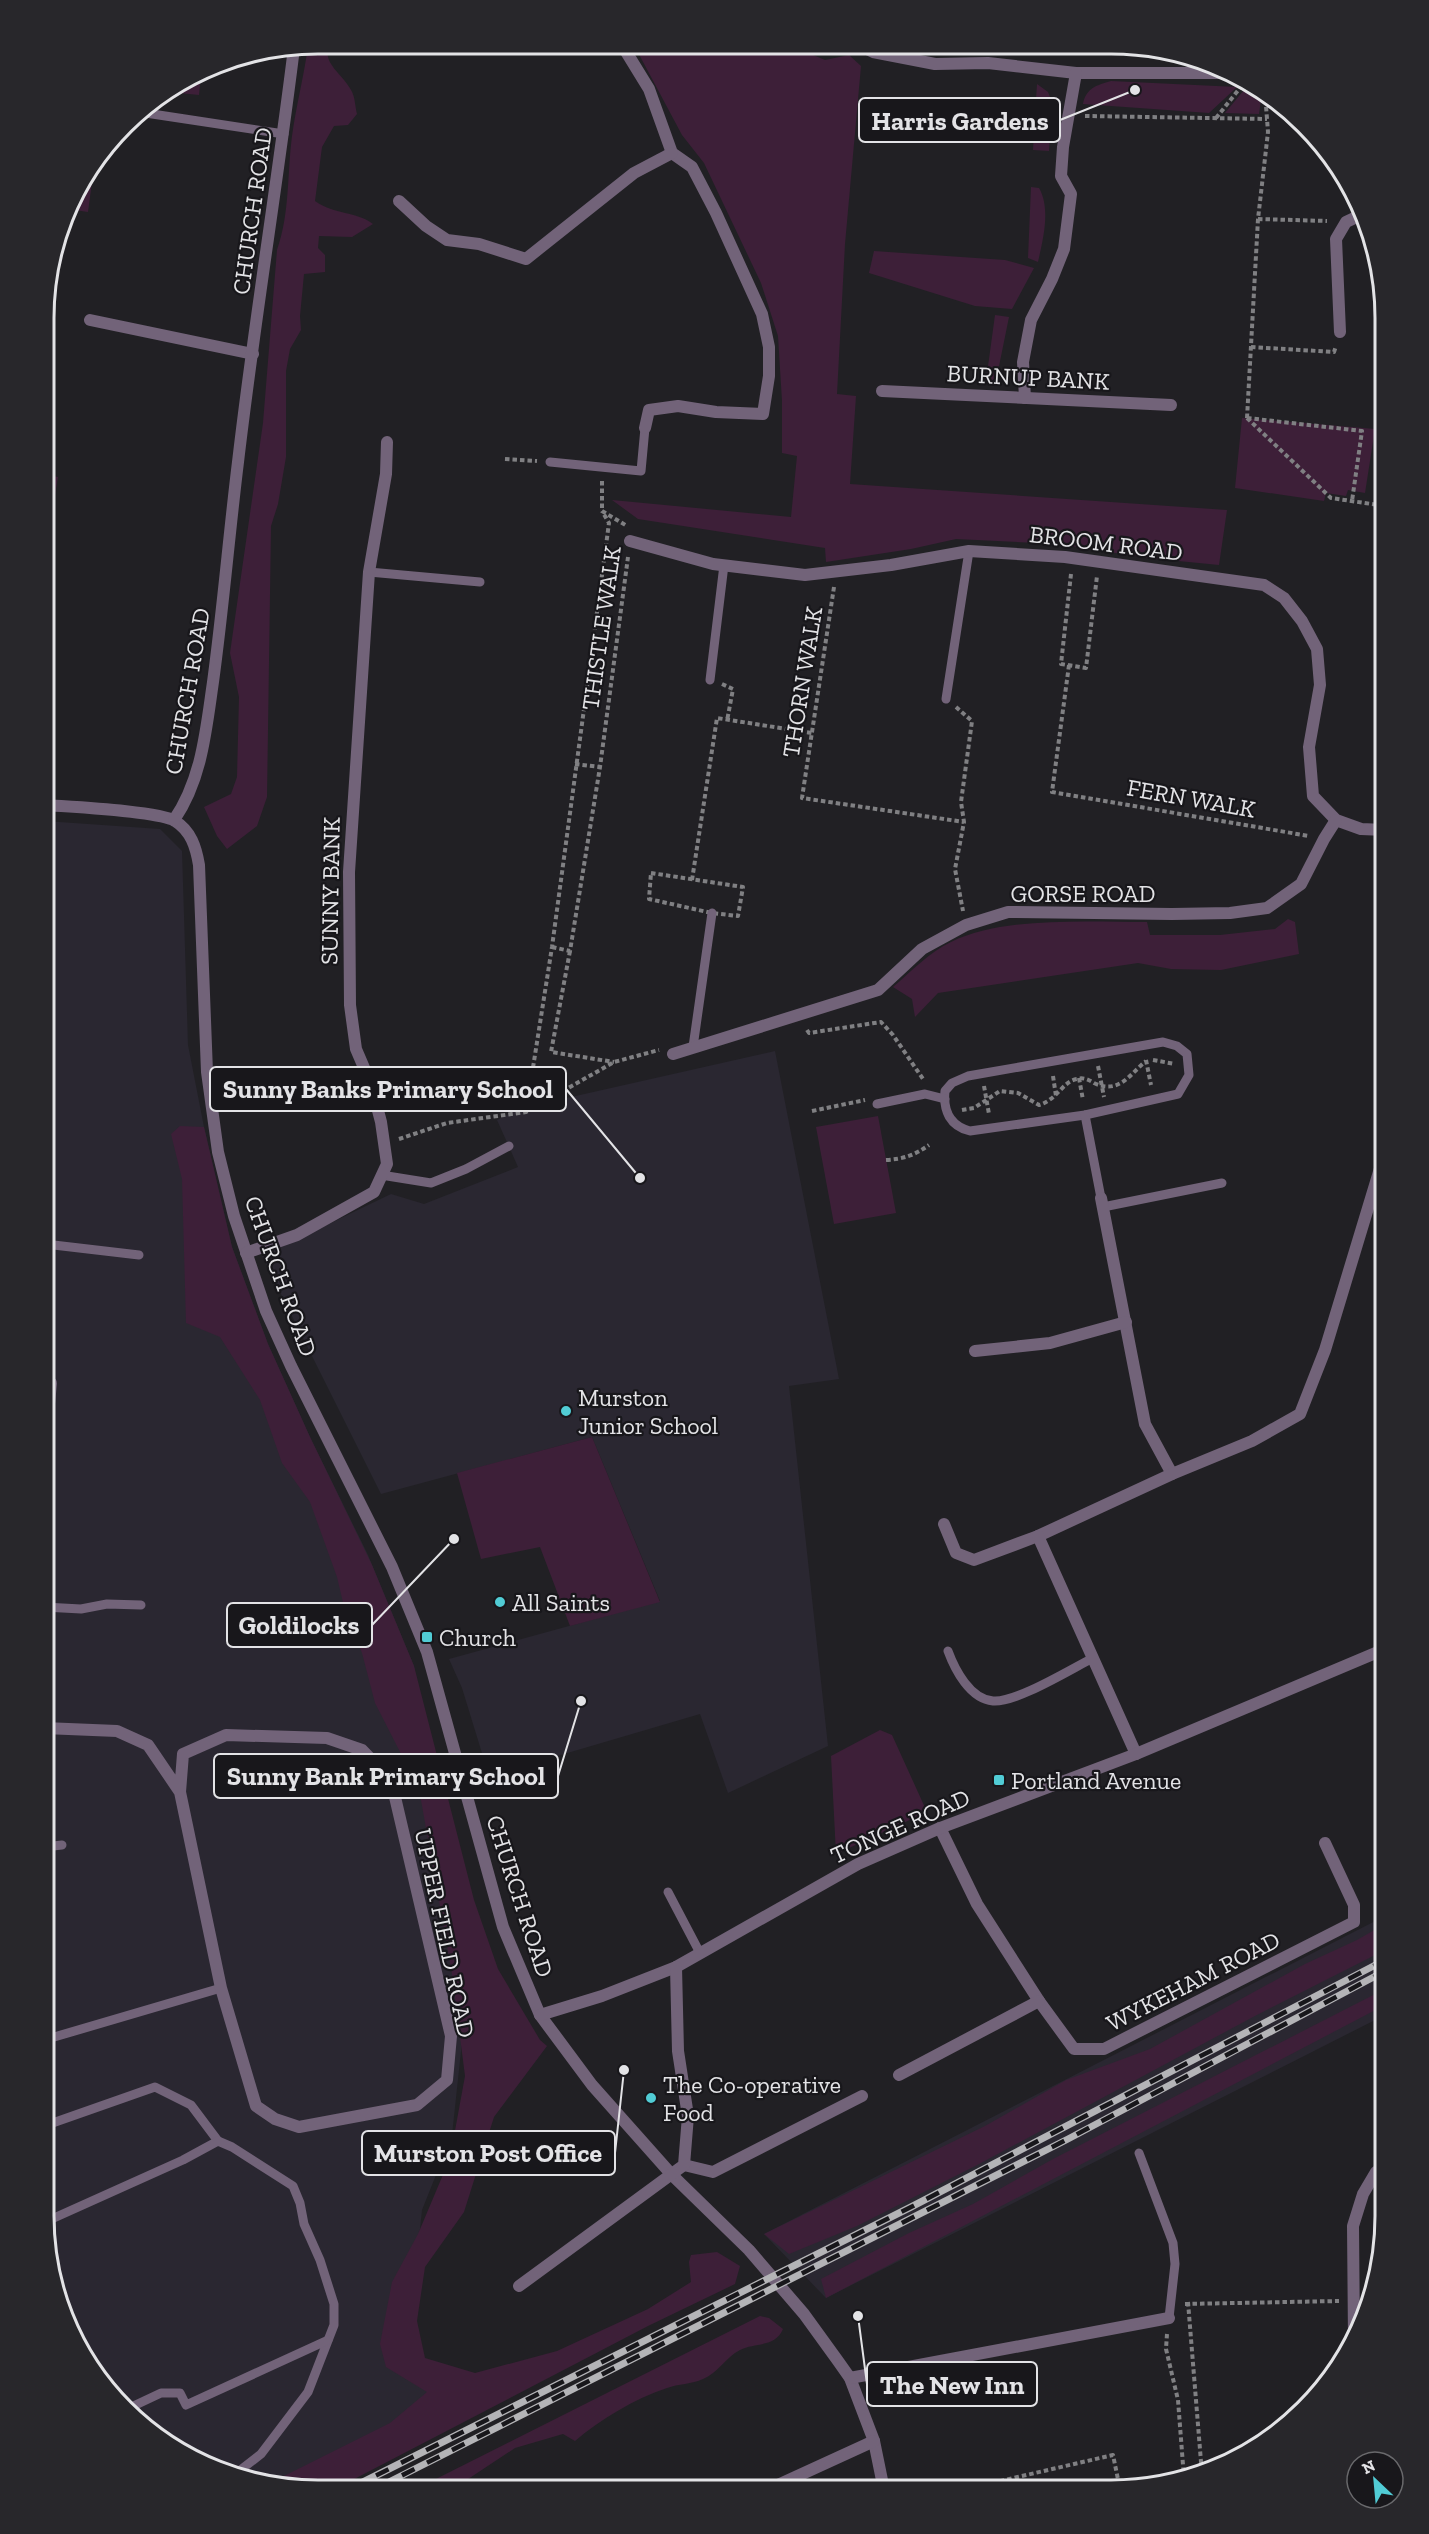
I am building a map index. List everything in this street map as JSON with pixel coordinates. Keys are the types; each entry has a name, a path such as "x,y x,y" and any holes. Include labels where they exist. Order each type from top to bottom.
{"street":[{"path":"628,54 649,89 672,153 692,167 716,213 762,314 769,346 769,376 764,414 716,412 678,406 649,410 645,428"},
{"path":"883,54 935,64 988,63 1076,74 1210,73"},
{"name":"CHURCH ROAD","path":"293,55 238,461 224,606 205,739 191,790 174,820 188,831 196,849 199,865 207,1072 218,1152 246,1253 266,1311 392,1567 427,1652 503,1927 540,2015 592,2085 672,2175 749,2250 804,2314 850,2378 874,2441 882,2480"},
{"path":"1025,398 1023,362 1031,320 1064,249 1071,194 1061,176 1063,147 1076,74"},
{"path":"399,201 426,226 447,240 479,244 526,258 634,173 672,153"},
{"path":"1340,332 1336,239 1346,222 1355,218"},
{"path":"90,320 254,354"},
{"name":"BURNUP BANK","path":"882,391 1171,405"},
{"name":"SUNNY BANK","path":"246,1253 297,1235 374,1192 387,1164 371,1084 356,1049 350,1005 349,872 369,572 386,474 387,442"},
{"name":"BROOM ROAD","path":"630,541 724,565 805,575 891,565 969,551 1073,558 1264,585 1284,598 1302,621 1317,649 1320,685 1309,747 1313,796 1336,820 1361,829 1375,830"},
{"path":"54,806 151,815 174,820"},
{"name":"GORSE ROAD","path":"672,1054 878,990 922,949 966,925 1008,912 1172,914 1230,913 1267,909 1301,884 1336,820"},
{"path":"944,1524 956,1553 974,1560 1038,1536 1172,1474 1252,1441 1300,1414 1325,1350 1375,1185"},
{"path":"1102,1203 1145,1424 1172,1474"},
{"path":"975,1351 1050,1343 1126,1322"},
{"path":"1038,1536 1136,1754"},
{"name":"TONGE ROAD","path":"540,2015 602,1996 676,1967 858,1864 940,1828 1136,1754 1375,1653"},
{"name":"UPPER FIELD ROAD","path":"54,1728 117,1731 148,1745 180,1792"},
{"name":"UPPER FIELD ROAD","path":"225,1735 327,1738 362,1750 391,1780 451,2036 447,2080 417,2105 299,2127 275,2119 256,2106 221,1988 180,1792 183,1754 225,1735"},
{"name":"WYKEHAM ROAD","path":"940,1828 978,1904 1039,2001 1074,2049 1104,2049 1354,1922 1354,1905 1325,1843"},
{"path":"519,2286 684,2165 688,2116 678,2051 676,1967"},
{"path":"899,2075 1039,2001"},
{"path":"684,2165 713,2172 862,2096"},
{"path":"1354,2319 1353,2226 1363,2194 1375,2174"},
{"path":"850,2378 1169,2318"},
{"path":"789,2480 874,2441"}],"lane":[{"path":"151,114 284,134"},
{"path":"550,462 601,465 641,471 645,428"},
{"path":"946,699 969,551"},
{"path":"710,680 724,565"},
{"path":"369,572 480,582"},
{"path":"693,1047 712,913"},
{"path":"1163,1042 1177,1046 1187,1054 1190,1064 1189,1075 1178,1094 1085,1115 970,1131 961,1129 952,1122 946,1111 945,1095 952,1083 982,1073 1163,1042"},
{"path":"877,1104 925,1094 945,1095"},
{"path":"1085,1115 1102,1203 1222,1184"},
{"path":"381,1175 431,1183 466,1169 509,1146"},
{"path":"54,1245 139,1255"},
{"path":"54,1607 81,1609 107,1604 141,1605"},
{"path":"948,1651 956,1671 969,1686 986,1700 995,1701 1005,1700 1042,1684 1093,1658"},
{"path":"54,1846 62,1845"},
{"path":"668,1892 700,1953"},
{"path":"54,2037 221,1988"},
{"path":"54,2122 154,2087 191,2105 218,2142 232,2147 293,2186 300,2203 304,2224 320,2260 334,2304 334,2325 308,2392 261,2454 242,2469"},
{"path":"54,2218 218,2142"},
{"path":"1139,2153 1173,2243 1175,2264 1169,2318"},
{"path":"134,2406 161,2393 180,2393 186,2404 328,2340"}],"path":[{"path":"1216,118 1240,87"},
{"path":"1266,105 1268,132 1258,219 1247,418 1331,498 1375,505"},
{"path":"1070,115 1268,119"},
{"path":"1258,219 1346,222"},
{"path":"1251,347 1334,352 1340,332"},
{"path":"1247,418 1362,431 1352,501"},
{"path":"505,459 550,462"},
{"name":"THISTLE WALK","path":"526,1112 552,947 609,523 602,511 601,465"},
{"name":"THISTLE WALK","path":"602,511 633,530 600,767 551,1052 614,1062"},
{"path":"1073,558 1061,664 1086,668 1099,563"},
{"name":"THORN WALK","path":"837,571 802,798 964,822"},
{"name":"FERN WALK","path":"1070,665 1052,792 1324,839"},
{"path":"710,680 733,689 727,721"},
{"path":"946,699 972,721 961,802 964,822 955,869 966,925"},
{"path":"692,880 717,718 812,734"},
{"path":"575,764 600,767"},
{"path":"651,873 743,887 738,916 712,913 649,899 651,873"},
{"path":"552,947 570,951"},
{"path":"796,1014 809,1033 881,1022 893,1035 924,1081 945,1095"},
{"path":"1144,1045 1154,1100"},
{"path":"384,1144 447,1123 526,1112 614,1062 666,1048 672,1054"},
{"path":"1096,1053 1106,1110"},
{"path":"1075,1057 1085,1115"},
{"path":"1051,1061 1060,1119"},
{"path":"946,1111 974,1108 1000,1091 1009,1090 1039,1105 1049,1102 1068,1083 1079,1079 1089,1079 1102,1085 1112,1086 1124,1084 1146,1061 1190,1064"},
{"path":"982,1073 991,1128"},
{"path":"812,1111 874,1098 877,1104"},
{"path":"886,1160 901,1160 916,1154 929,1144"},
{"path":"1183,2470 1179,2400 1166,2349 1169,2318 1188,2302 1354,2301"},
{"path":"1188,2302 1201,2464"},
{"path":"1008,2480 1113,2455 1118,2480"}],"shaded area":[{"path":"327,54 334,68 352,92 357,114 348,125 334,126 322,147 315,201 330,209 360,217 373,224 352,237 319,236 318,248 325,255 325,272 304,274 301,330 290,349 286,371 286,457 278,504 271,526 267,797 257,826 227,849 217,836 204,807 231,794 237,777 239,697 230,653 263,423 277,250 286,208 292,136 306,55"},
{"path":"639,54 811,54 825,60 849,55 861,66 845,244 837,394 856,396 850,484 1227,510 1219,565 1148,558 1058,544 956,539 911,549 826,562 825,548 638,519 612,500 791,517 797,456 782,453 778,336 761,283 704,163 682,135"},
{"path":"200,81 199,95 180,93"},
{"path":"1111,81 1237,87 1209,113 1083,104 1089,91"},
{"path":"1037,84 1048,92 1052,102 1049,151 1033,150"},
{"path":"1244,90 1261,101 1259,114 1225,113"},
{"path":"92,181 88,212 77,210"},
{"path":"1031,187 1039,188 1045,205 1045,224 1038,262 1028,258"},
{"path":"874,251 1005,260 1034,268 1012,309 975,306 869,273"},
{"path":"995,315 1009,317 997,376 989,383 986,381"},
{"path":"1242,418 1375,429 1365,493 1348,490 1346,496 1326,493 1324,501 1235,488"},
{"path":"54,476 58,477 54,501"},
{"path":"54,822 160,829 182,851 188,1045 204,1127 232,1247 268,1344 310,1437 368,1555 414,1666 472,1949 452,2135 422,2210 408,2343 446,2428 306,2479 267,2475 217,2460 186,2445 131,2403 89,2348 74,2317 63,2284 56,2250 54,2216"},
{"path":"1288,919 1295,922 1299,954 1221,970 1171,969 1138,963 938,993 915,1017 912,999 893,987 943,946 972,934 996,928 1047,922 1147,922 1150,935 1220,935 1275,929"},
{"name":"Murston Junior School","path":"775,1051 839,1379 789,1386 828,1746 728,1793 700,1714 489,1776 462,1688 449,1659 660,1601 592,1437 381,1494 262,1256 391,1194 424,1204 518,1167 497,1120 518,1109"},
{"path":"878,1116 896,1213 834,1224 816,1127"},
{"path":"180,1126 204,1127 232,1247 268,1344 372,1565 414,1666 474,1900 498,1969 540,2040 547,2046 494,2117 464,2212 425,2267 417,2321 425,2358 475,2373 557,2351 648,2309 691,2282 689,2262 691,2255 717,2252 740,2266 735,2284 648,2326 352,2480 281,2477 390,2423 427,2392 386,2367 380,2344 392,2282 418,2234 450,2158 465,2076 452,1974 419,1789 375,1703 362,1653 345,1611 337,1577 310,1502 282,1463 260,1400 220,1337 186,1323 182,1179 171,1134"},
{"path":"592,1437 660,1602 570,1626 540,1547 481,1559 457,1473"},
{"path":"880,1730 892,1735 927,1812 836,1854 831,1756"},
{"path":"1375,1921 1375,2020 826,2298 764,2234"},
{"path":"1375,1930 1375,1955 857,2226 789,2254 764,2234 985,2126 1066,2080 1150,2049 1305,1964"},
{"path":"1375,1994 1375,2010 826,2298 821,2279 909,2233 973,2204 1053,2159"},
{"path":"760,2316 769,2318 783,2329 770,2342 740,2350 708,2377 667,2388 642,2398 607,2417 575,2441 563,2434 515,2448 467,2480 434,2480"}],"railway":[{"path":"367,2480 911,2207 1375,1965"},
{"path":"393,2480 1068,2139 1375,1976"}],"place":[{"name":"Harris Gardens","path":"1135,90"},
{"name":"Sunny Banks Primary School","path":"640,1178"},
{"name":"Murston Junior School","path":"566,1411"},
{"name":"Goldilocks","path":"454,1539"},
{"name":"All Saints","path":"500,1602"},
{"name":"Church","path":"427,1637"},
{"name":"Sunny Bank Primary School","path":"581,1701"},
{"name":"Portland Avenue","path":"999,1780"},
{"name":"Murston Post Office","path":"624,2070"},
{"name":"The Co-operative Food","path":"651,2098"},
{"name":"The New Inn","path":"858,2316"}]}
